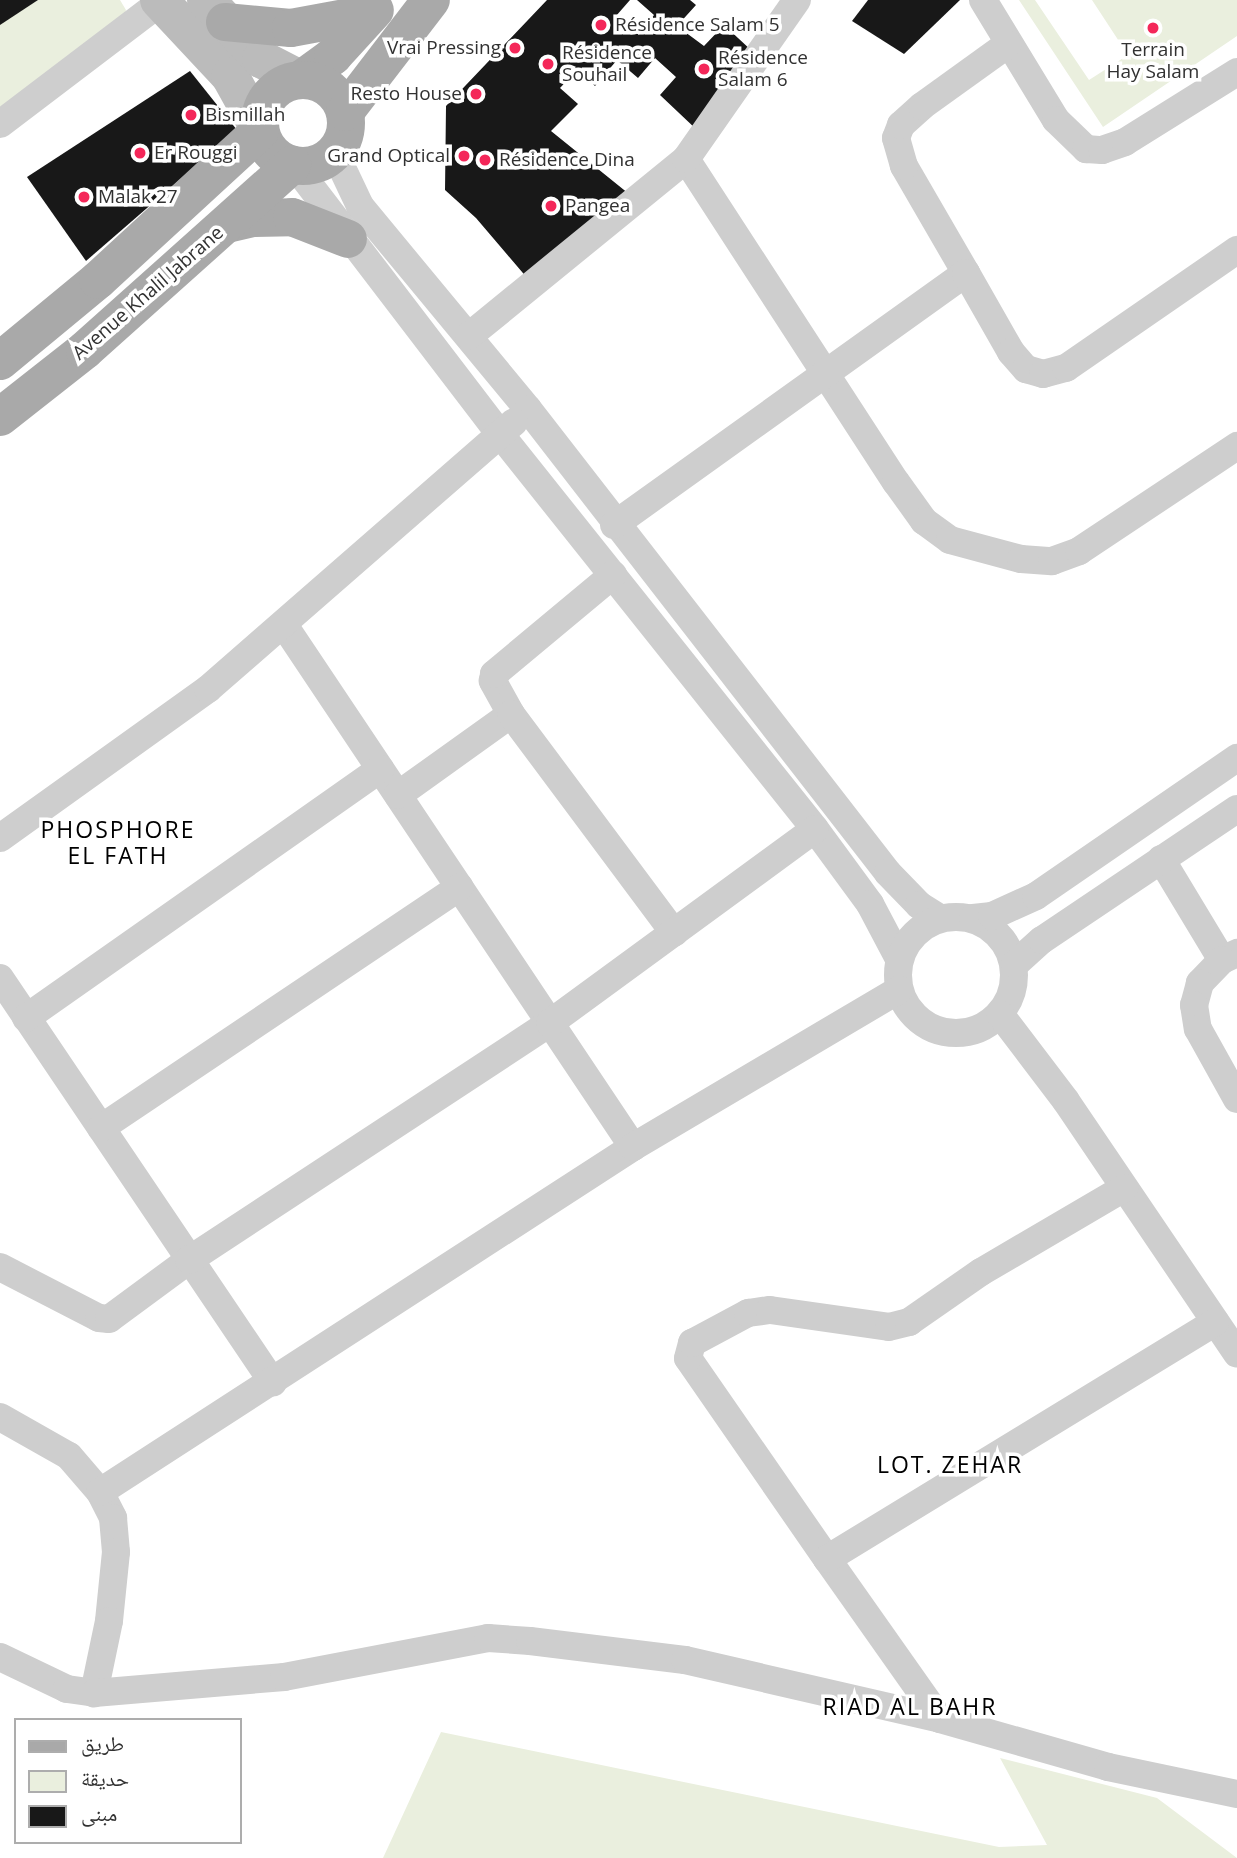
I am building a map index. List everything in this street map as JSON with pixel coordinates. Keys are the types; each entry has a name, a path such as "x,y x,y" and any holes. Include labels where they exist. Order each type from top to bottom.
{"main road":[{"path":"377,6 333,56 301,78 282,84 268,96 260,112 260,130 271,153 293,165 309,166 335,153 343,141 345,112 431,0"},
{"path":"216,11 290,28 377,6"},
{"path":"301,78 330,88 345,112"},
{"path":"0,361 98,280 260,130"},
{"name":"Avenue Khalil Jabrane","path":"0,417 228,224 293,165"},
{"path":"228,224 253,218 292,217 348,239"}],"street":[{"path":"468,336 686,159 797,0"},
{"path":"983,0 1007,45 1056,120 1086,149 1102,150 1125,142 1237,72"},
{"path":"0,124 160,1 230,76 260,130"},
{"path":"216,11 261,59 301,78"},
{"path":"1007,45 922,106 901,125 896,138 904,166 1011,352 1026,369 1043,374 1066,368 1237,250"},
{"path":"335,153 360,206 528,410 614,525 888,873 919,905 940,918"},
{"path":"686,159 825,378 924,521 950,540 1021,559 1052,561 1079,551 1237,446"},
{"path":"293,165 500,434 816,830 870,904 899,960 899,990 913,1016 939,1032 969,1034 1000,1014 1013,994 1015,964 1000,935 973,918"},
{"path":"614,525 825,378 966,273"},
{"path":"0,838 208,689 528,410"},
{"path":"613,575 494,674 493,681 511,714 674,933"},
{"path":"284,625 633,1147"},
{"path":"398,795 511,714"},
{"path":"899,960 914,933 940,918 992,916 1036,896 1237,758"},
{"path":"26,1017 380,769"},
{"path":"1015,964 1042,940 1237,809"},
{"path":"0,1267 99,1318 110,1319 189,1260 550,1023 816,830"},
{"path":"1161,859 1229,956 1200,983 1194,1005 1204,1041 1237,1099"},
{"path":"101,1128 459,887"},
{"path":"0,978 273,1382"},
{"path":"100,1492 633,1147 899,990"},
{"path":"1000,1014 1124,1188 1237,1354"},
{"path":"940,1719 688,1358 692,1343 748,1313 770,1310 889,1327 909,1322 981,1272 1124,1188"},
{"path":"827,1559 1215,1322"},
{"path":"0,1417 69,1456 100,1492 113,1518 116,1552 105,1644 93,1693"},
{"path":"0,1657 68,1689 93,1693 284,1677 488,1638 685,1660 940,1719 1108,1767 1237,1794"}],"green space":[{"path":"0,0 120,0 126,10 124,17 0,109"},
{"path":"1019,0 1035,0 1089,80 1128,55 1092,0 1237,0 1237,36 1103,127"},
{"path":"441,1732 999,1847 1047,1845 1000,1758 1157,1798 1237,1858 383,1858"}],"building":[{"path":"0,0 38,0 0,25"},
{"path":"547,0 630,0 616,16 639,35 654,15 637,0 690,0 696,5 677,26 704,46 724,25 752,51 697,130 660,95 676,77 655,58 638,78 617,60 595,86 577,70 560,88 578,104 551,131 629,194 528,279 476,218 445,190 446,106"},
{"path":"868,0 960,0 904,54 852,21"},
{"path":"190,71 237,130 86,261 27,177"}],"place":[{"name":"Résidence Salam 5","path":"601,25"},
{"name":"Terrain Hay Salam","path":"1153,28"},
{"name":"Vrai Pressing","path":"515,48"},
{"name":"Résidence Souhail","path":"548,64"},
{"name":"Résidence Salam 6","path":"704,69"},
{"name":"Resto House","path":"476,94"},
{"name":"Bismillah","path":"191,115"},
{"name":"Er Rouggi","path":"140,153"},
{"name":"Grand Optical","path":"464,156"},
{"name":"Résidence Dina","path":"485,160"},
{"name":"Malak 27","path":"84,197"},
{"name":"Pangea","path":"551,206"}],"district":[{"name":"PHOSPHORE EL FATH","path":"118,842"},
{"name":"LOT. ZEHAR","path":"950,1464"},
{"name":"RIAD AL BAHR","path":"910,1706"}]}
